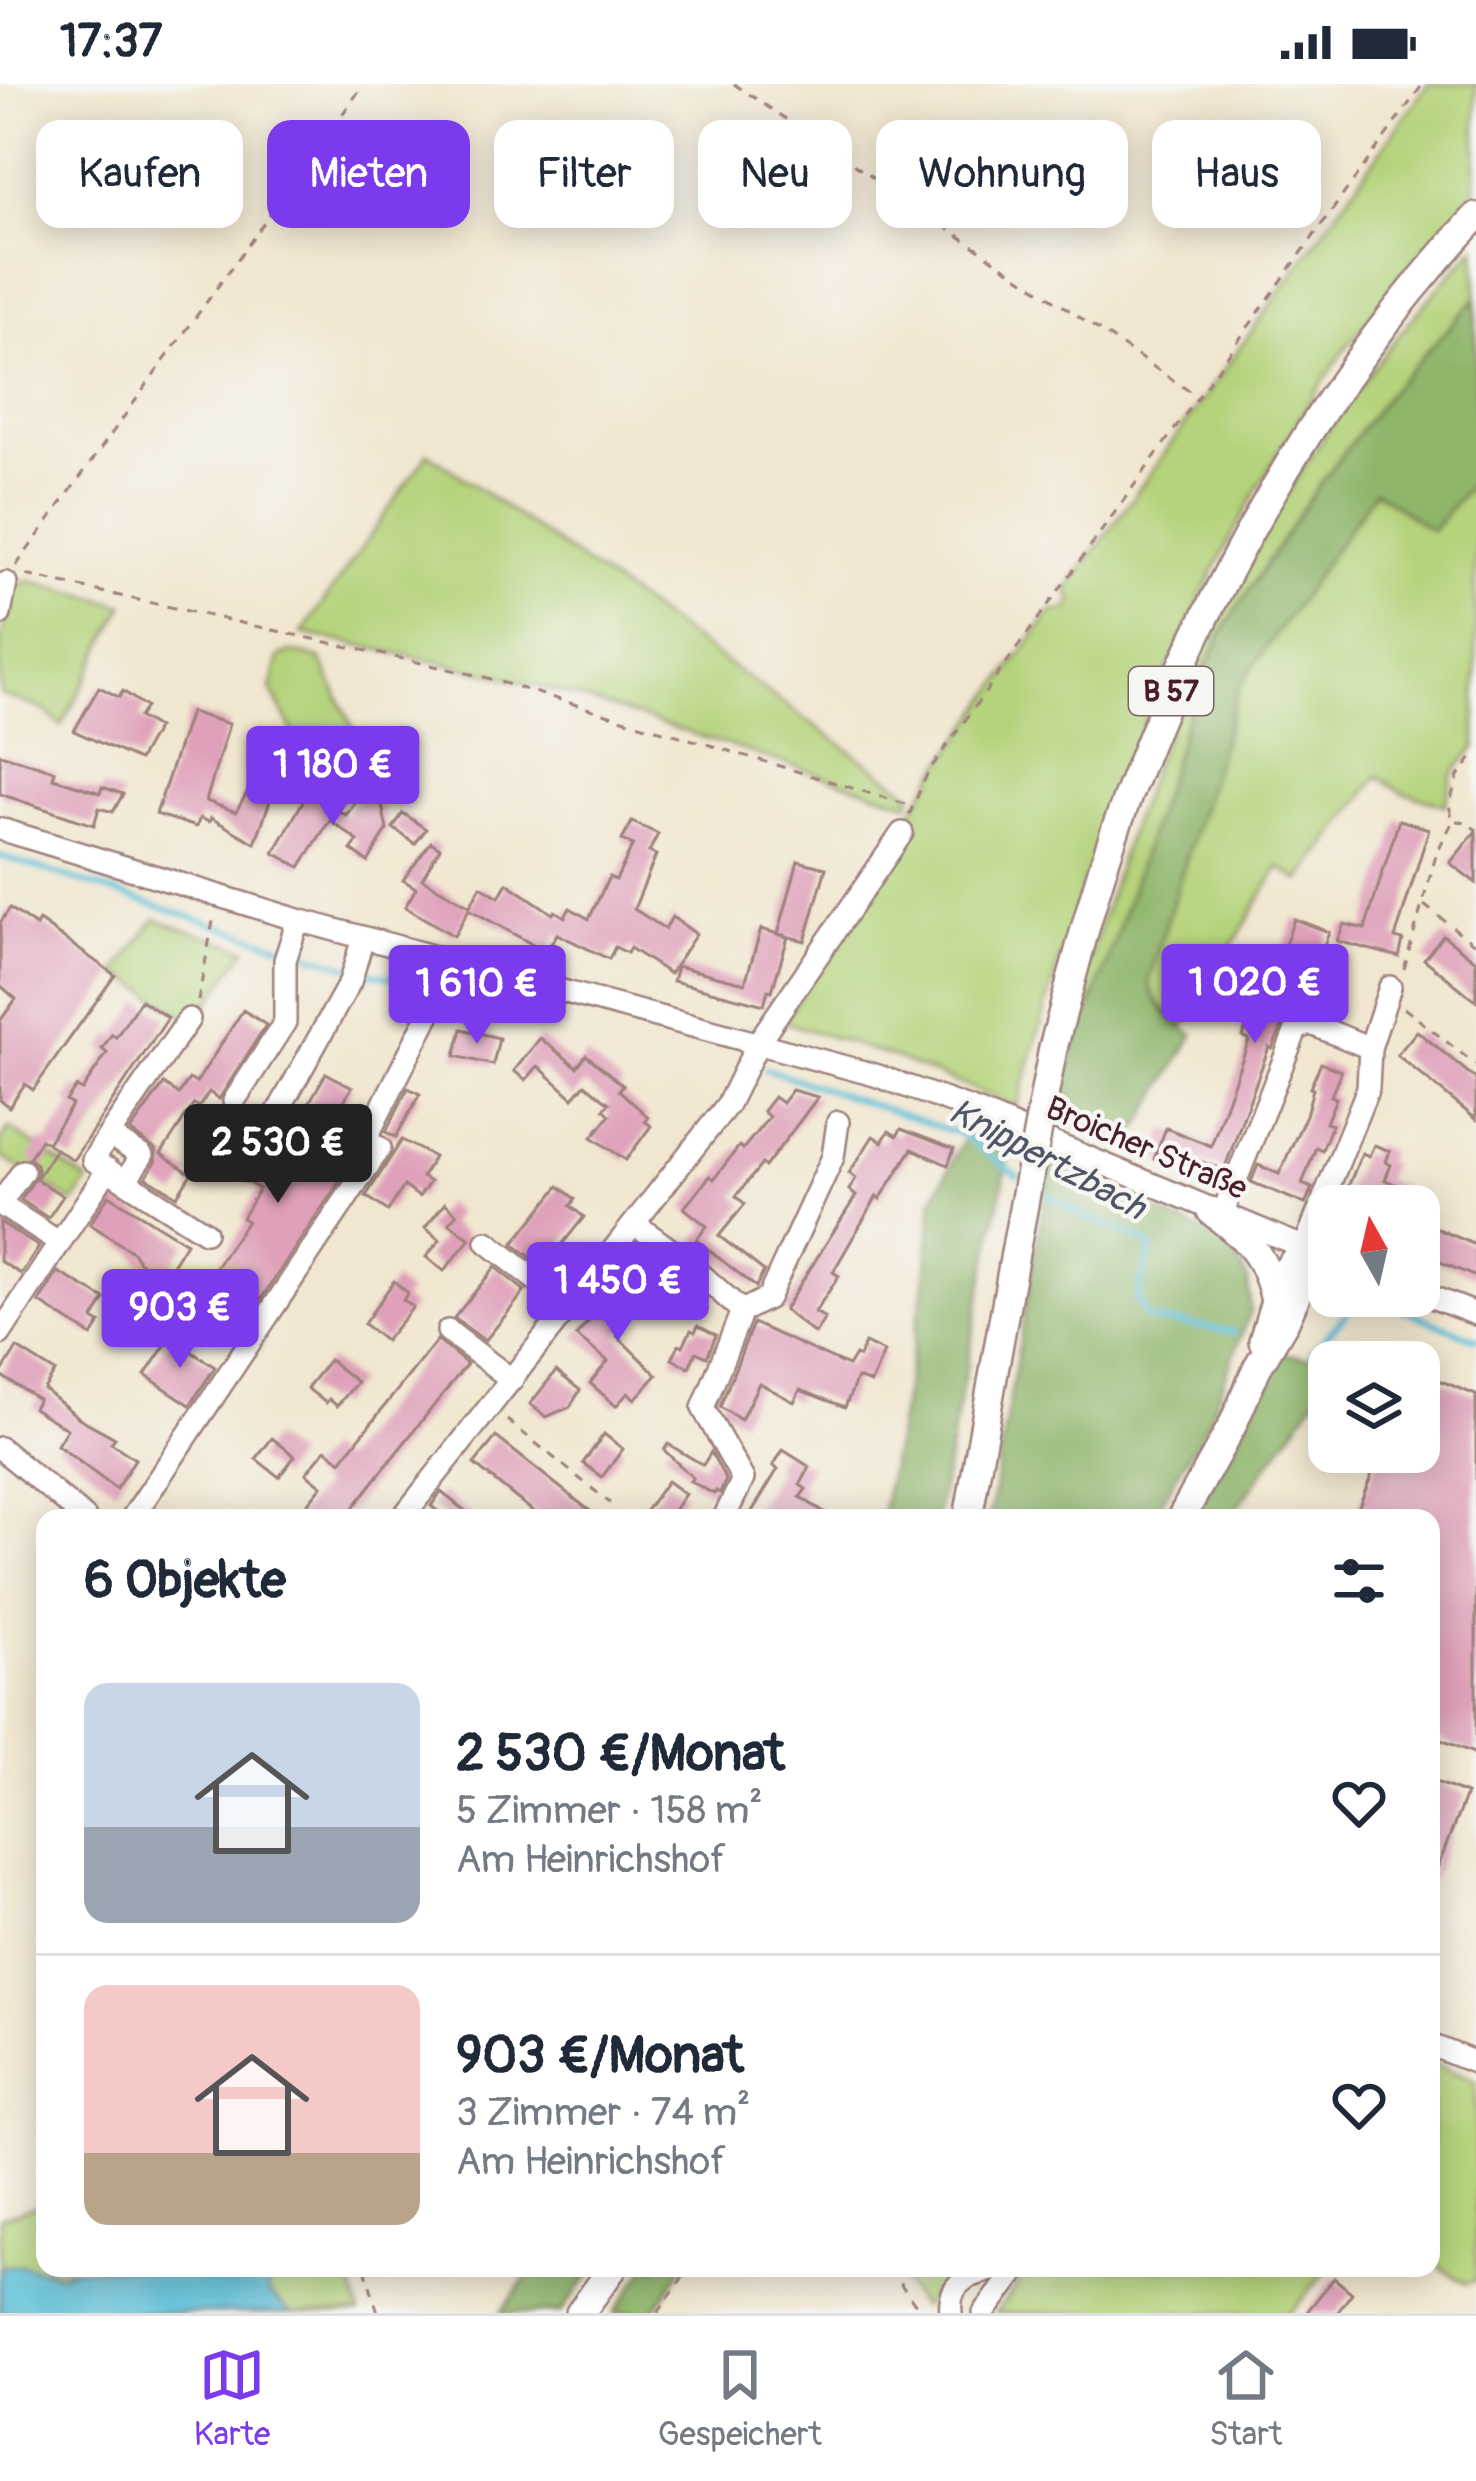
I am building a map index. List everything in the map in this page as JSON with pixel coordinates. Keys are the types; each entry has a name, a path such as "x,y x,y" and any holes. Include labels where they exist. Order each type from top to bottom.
{"main road":[{"name":"B 57","path":"970,1509 1053,1048 1115,833 1190,647 1242,546 1327,409 1386,326 1473,222"},
{"path":"1217,1213 1252,1244 1267,1267 1274,1295"},
{"path":"1257,1368 1283,1274 1308,1258"},
{"path":"1185,1509 1233,1424 1308,1270"},
{"path":"580,2313 606,2277"}],"street":[{"path":"0,614 6,584"},
{"name":"Broicher Straße","path":"0,829 361,946 759,1041 874,1075 979,1112 1308,1250"},
{"path":"409,1509 728,1104 759,1041 902,833"},
{"path":"234,1101 285,1022 285,960 295,927"},
{"path":"257,1149 350,982 361,946"},
{"path":"138,1509 380,1148 365,1141 434,1001 443,968"},
{"path":"1337,1185 1368,1088 1370,1048 1388,994"},
{"path":"189,1019 93,1160 205,1232"},
{"path":"1217,1213 1296,1030 1309,1023 1370,1048"},
{"path":"728,1509 743,1478 703,1408 742,1311 768,1298 833,1157 838,1122"},
{"path":"2,1327 60,1243 117,1175 142,1156 110,1135"},
{"path":"23,1171 0,1204 60,1243"},
{"path":"634,1223 742,1311"},
{"path":"487,1242 569,1307"},
{"path":"1440,1300 1476,1314"},
{"path":"448,1330 512,1380"},
{"path":"0,1448 74,1509"},
{"path":"1440,2048 1476,2063"},
{"path":"951,2313 949,2298 957,2283 975,2277"},
{"path":"984,2313 1011,2277"}],"path":[{"path":"364,84 12,572 484,677 912,806"},
{"path":"734,84 1199,398"},
{"path":"902,833 928,772 1423,84"},
{"path":"1476,753 1458,776 1449,806 1453,821 1437,852 1406,966 1388,994 1476,1065"},
{"path":"1453,821 1467,822 1476,830"},
{"path":"1422,904 1476,944"},
{"path":"189,1019 197,1004 215,910"},
{"path":"491,1407 610,1503"},
{"path":"367,2277 377,2313"},
{"path":"658,2313 683,2277"},
{"path":"896,2277 922,2313"}],"green space":[{"path":"1428,84 1476,84 1476,190 1349,344 1280,450 1218,562 1101,833 1017,1107 895,1058 784,1022 938,769 1052,611 1067,610 1073,601 1069,587"},
{"path":"1476,247 1476,298 1309,499 1227,624 1199,680 1106,967 1070,1060 1083,984 1134,818 1207,641 1300,473 1412,318"},
{"path":"1476,298 1476,477 1432,531 1375,491 1239,687 1149,980 1165,1012 1194,1034 1127,1148 1061,1117 1070,1060 1106,967 1199,680 1227,624 1309,499 1389,392"},
{"path":"428,453 912,794 909,803 577,697 302,633"},
{"path":"1476,477 1476,746 1453,774 1445,805 1402,792 1378,776 1300,881 1279,867 1183,1029 1150,993 1149,980 1239,687 1375,490 1432,531"},
{"path":"26,580 124,605 62,726 41,708 0,695 0,644 13,587"},
{"path":"291,652 320,658 357,736 330,784 317,778 271,689 279,657"},
{"path":"155,919 246,949 195,1023 117,972"},
{"path":"972,1123 1012,1139 938,1509 883,1509 926,1276 933,1200"},
{"path":"9,1128 88,1181 74,1203 0,1156 0,1142"},
{"path":"1051,1162 1228,1244 1248,1280 1250,1313 1209,1419 1157,1509 991,1509"},
{"path":"1282,1353 1308,1358 1308,1409 1236,1509 1199,1509"},
{"path":"1440,2066 1476,2081 1476,2281 1466,2284 1440,2267"},
{"path":"36,2207 36,2277 350,2277 360,2313 0,2313 0,2217"},
{"path":"527,2277 587,2277 561,2313 500,2313"},
{"path":"640,2277 677,2277 652,2313 614,2313"},
{"path":"899,2277 951,2277 948,2278 921,2307"},
{"path":"1023,2277 1321,2277 1289,2313 995,2313"}],"water":[{"path":"23,2265 36,2269 36,2277 270,2277 268,2292 291,2313 0,2313 0,2267"}],"building":[{"path":"99,687 119,697 123,691 146,707 139,717 157,728 139,760 74,731"},
{"path":"190,712 229,724 206,801 236,812 258,773 276,784 255,843 211,818 209,822 200,818 196,827 156,814"},
{"path":"0,754 55,771 53,778 100,793 102,787 123,794 113,812 99,808 94,825 69,817 0,794"},
{"path":"363,792 382,805 387,830 368,862 351,850 358,841 330,820 300,867 274,853 307,794 346,815"},
{"path":"403,813 426,829 415,844 393,828"},
{"path":"1399,820 1429,829 1395,938 1403,940 1399,957 1337,941 1344,924 1365,929"},
{"path":"632,822 658,834 649,852 656,855 634,909 665,929 672,917 696,934 670,974 630,948 627,953 615,947 609,959 557,934 546,952 469,909 454,936 405,907 416,888 403,880 431,842 440,848 422,879 470,906 481,886 499,897 507,883 553,914 565,917 570,908 589,919 609,877 616,880 633,845 622,840"},
{"path":"1476,831 1476,883 1450,863"},
{"path":"798,861 826,868 805,941 778,934"},
{"path":"10,908 36,926 39,921 115,975 33,1090 25,1084 9,1107 0,1100 0,1021 16,999 0,985 0,923"},
{"path":"1294,919 1329,932 1312,977 1303,982 1272,1049 1269,1047 1224,1170 1178,1153 1173,1166 1154,1159 1166,1128 1211,1146 1249,1040 1243,1037 1251,1010 1261,985 1270,988"},
{"path":"761,929 788,937 764,1005 673,981 677,966 745,983"},
{"path":"1443,935 1476,961 1476,1001 1424,959"},
{"path":"141,1000 168,1018 73,1160 56,1149 36,1179 63,1196 48,1218 21,1200 38,1173 29,1158 41,1139 47,1143 72,1105 66,1101 76,1087 82,1090 107,1053 102,1049"},
{"path":"243,1010 266,1025 219,1099 209,1092 199,1107 194,1104 161,1154 191,1174 177,1196 146,1177 156,1150 130,1131 164,1084 179,1094 189,1079 196,1083"},
{"path":"462,1029 499,1038 493,1065 455,1056"},
{"path":"1417,1031 1476,1079 1476,1119 1397,1055"},
{"path":"540,1038 577,1067 586,1055 623,1085 619,1090 648,1117 645,1121 651,1126 626,1160 592,1137 610,1115 604,1109 609,1103 585,1084 573,1098 538,1066 526,1080 514,1071"},
{"path":"1321,1063 1341,1071 1326,1123 1332,1125 1322,1150 1316,1147 1302,1184 1308,1186 1305,1204 1251,1182 1258,1165 1279,1174 1306,1115 1310,1088"},
{"path":"326,1073 352,1087 325,1134 358,1154 241,1329 195,1298 247,1221 242,1218 259,1189 206,1158 219,1137 242,1150 249,1161 280,1173 304,1136 293,1131"},
{"path":"408,1088 420,1094 396,1137 386,1132"},
{"path":"792,1090 818,1097 765,1167 762,1164 736,1196 745,1204 719,1236 764,1271 756,1287 696,1240 707,1226 684,1208 769,1117 763,1111 774,1097 782,1103"},
{"path":"901,1129 954,1149 948,1165 912,1149 880,1199 877,1196 833,1272 839,1276 815,1312 825,1318 815,1334 784,1310 856,1196 849,1190 856,1178 849,1173 873,1136 882,1142 889,1131 897,1136"},
{"path":"402,1140 434,1157 422,1177 430,1182 419,1197 404,1186 388,1211 366,1196"},
{"path":"1374,1145 1390,1151 1385,1180 1397,1185 1349,1185 1362,1153 1369,1156"},
{"path":"559,1186 575,1199 570,1206 584,1217 544,1267 513,1244"},
{"path":"109,1195 186,1243 164,1278 90,1224"},
{"path":"445,1203 457,1214 449,1223 470,1239 444,1271 426,1257 440,1240 425,1228"},
{"path":"0,1222 39,1247 21,1274 0,1261"},
{"path":"1440,1230 1476,1245 1476,1277 1440,1262"},
{"path":"495,1267 525,1291 485,1341 454,1318"},
{"path":"58,1272 105,1299 93,1319 100,1323 92,1336 39,1302"},
{"path":"630,1273 650,1289 617,1336 657,1375 635,1399 628,1393 616,1406 590,1383 608,1361 576,1336"},
{"path":"394,1281 408,1293 403,1300 413,1307 385,1341 364,1324"},
{"path":"753,1323 848,1366 865,1343 884,1352 871,1383 857,1378 845,1407 800,1390 794,1402 759,1383 741,1420 720,1407"},
{"path":"698,1326 716,1335 707,1357 696,1352 689,1367 672,1359 679,1344 683,1346"},
{"path":"170,1338 215,1367 190,1405 145,1375"},
{"path":"437,1340 467,1364 352,1509 303,1509 322,1486 306,1473 326,1449 341,1461"},
{"path":"17,1348 55,1372 44,1389 79,1418 115,1438 111,1443 135,1459 116,1489 57,1445 67,1429 33,1408 38,1399 0,1375"},
{"path":"329,1360 357,1382 337,1406 307,1388"},
{"path":"556,1371 580,1390 570,1407 546,1417 530,1404"},
{"path":"1440,1380 1476,1395 1476,1754 1440,1740 1440,1509 1358,1509 1372,1473 1440,1473"},
{"path":"604,1434 623,1449 602,1477 583,1463"},
{"path":"496,1437 588,1509 530,1509 474,1464"},
{"path":"272,1438 295,1456 279,1477 256,1459"},
{"path":"668,1444 703,1465 711,1452 726,1480 720,1493 690,1481 693,1478 664,1450"},
{"path":"783,1450 810,1467 800,1485 806,1489 800,1497 819,1509 754,1509 778,1469 773,1466"},
{"path":"667,1481 685,1494 675,1509 647,1509"},
{"path":"441,1492 463,1509 435,1509 431,1506"},
{"path":"1440,1784 1466,1794 1440,1861"},
{"path":"1334,2278 1352,2293 1337,2313 1306,2313"}],"waterway":[{"name":"Knippertzbach","path":"0,856 283,946"},
{"name":"Knippertzbach","path":"296,950 364,971 537,1011"},
{"name":"Knippertzbach","path":"766,1069 962,1135 1018,1176"},
{"name":"Knippertzbach","path":"1034,1186 1081,1215 1146,1242 1151,1248 1137,1300 1148,1319 1235,1332"},
{"name":"Knippertzbach","path":"1322,1341 1343,1317"},
{"name":"Knippertzbach","path":"1421,1317 1476,1339"}]}
